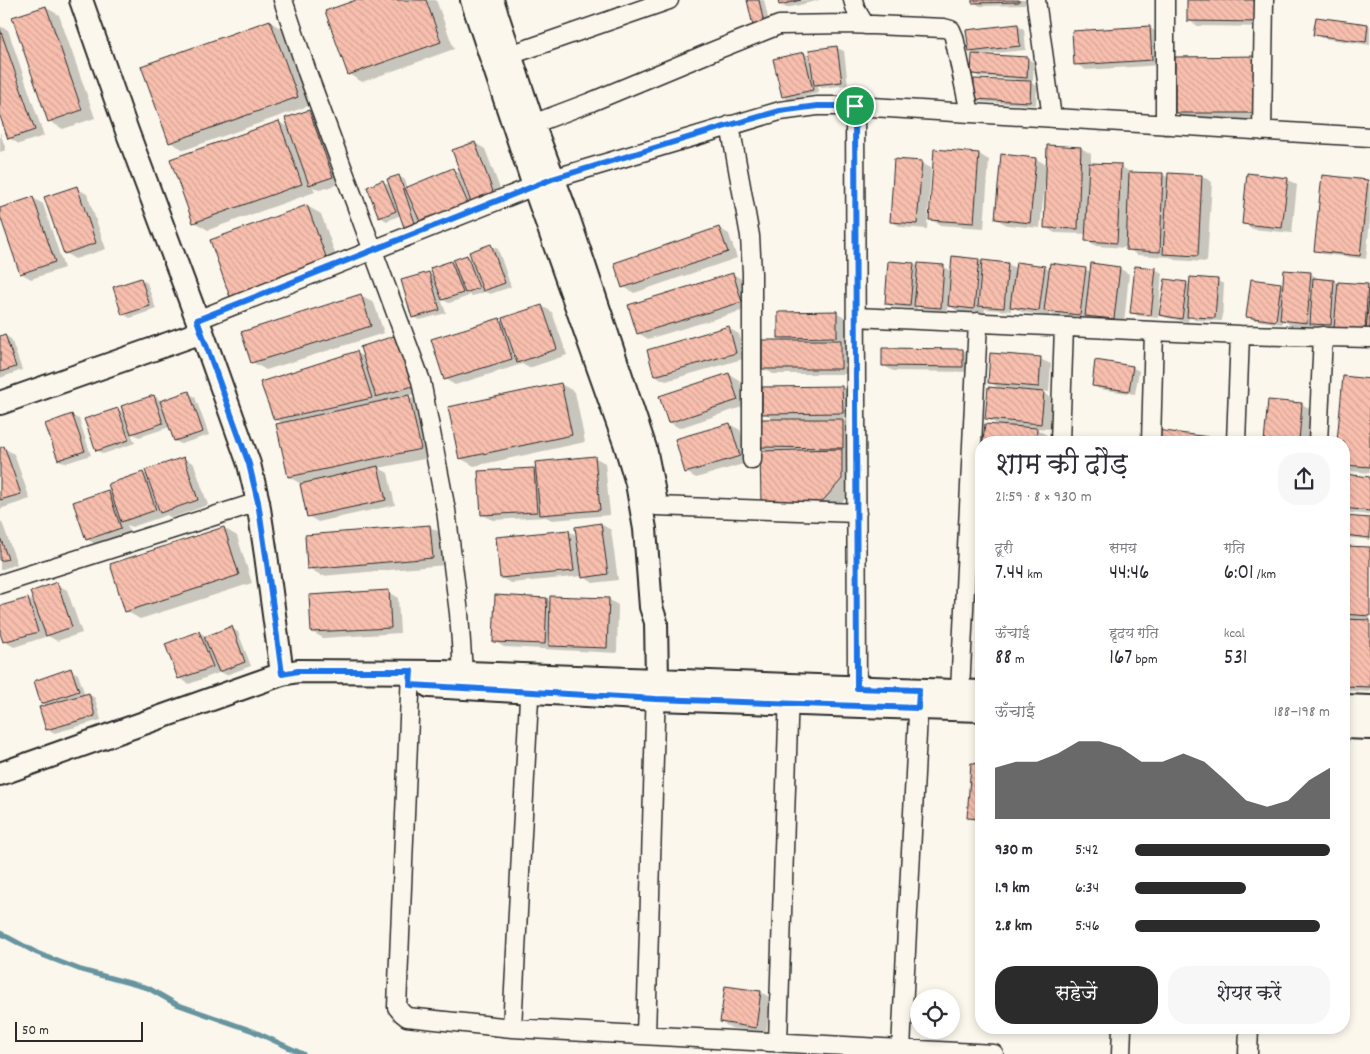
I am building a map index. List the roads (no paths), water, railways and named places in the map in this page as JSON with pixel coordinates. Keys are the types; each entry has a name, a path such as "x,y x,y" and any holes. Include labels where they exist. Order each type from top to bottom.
{"street":[{"path":"81,0 249,464 258,502 282,674"},
{"path":"283,0 307,72 421,381 446,510 459,613 462,672"},
{"path":"472,0 543,182 625,442 637,484 645,529 651,607 656,622 656,689 646,1035"},
{"path":"492,0 532,124 543,182 569,220 645,448 660,538 663,602 661,613 656,622"},
{"path":"510,55 670,0"},
{"path":"853,0 856,10 865,25"},
{"path":"1036,0 1052,118"},
{"path":"1165,0 1165,125"},
{"path":"1262,131 1264,0"},
{"path":"532,124 591,102 779,25 804,24 944,28 951,30 970,113"},
{"path":"0,403 200,326 372,251 543,182 780,111 817,106 855,106 1370,137"},
{"path":"855,106 857,688"},
{"path":"730,125 750,245 752,273 752,460"},
{"path":"856,316 1240,335 1370,338"},
{"path":"976,436 978,322"},
{"path":"1060,436 1064,327"},
{"path":"1150,436 1154,331"},
{"path":"1236,436 1240,335"},
{"path":"1318,436 1322,336"},
{"path":"0,774 282,674 298,671 530,684 919,699 971,692 975,481"},
{"path":"0,584 258,502"},
{"path":"656,506 857,513"},
{"path":"0,784 289,684 411,678 462,672 530,684"},
{"path":"411,678 398,1007 408,1017 512,1028 994,1054"},
{"path":"512,1028 530,684"},
{"path":"789,694 857,688 975,709"},
{"path":"778,1042 789,694"},
{"path":"901,1049 919,699"},
{"path":"1350,706 1370,707"},
{"path":"1350,727 1370,728"},
{"path":"1120,1054 1122,1034"},
{"path":"1248,1034 1248,1054"}],"waterway":[{"path":"0,933 37,953 81,970 148,988 176,1004 253,1031 303,1054"}]}
